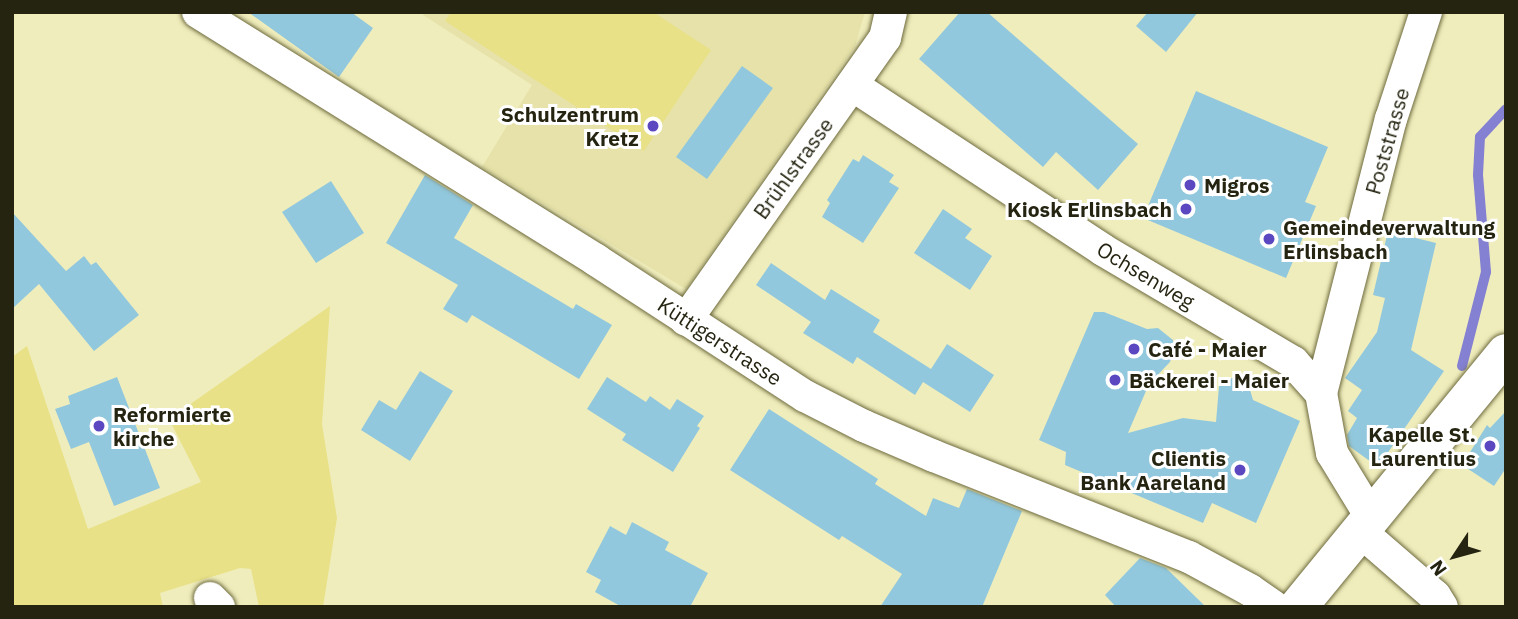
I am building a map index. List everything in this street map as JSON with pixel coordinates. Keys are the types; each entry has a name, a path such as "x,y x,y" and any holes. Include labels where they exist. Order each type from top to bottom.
{"main road":[{"path":"1298,607 1506,353"}],"street":[{"name":"Küttigerstrasse","path":"198,12 596,260 805,396 864,426 1189,557 1250,590 1274,607"},
{"name":"Brühlstrasse","path":"686,320 885,38 891,12"},
{"name":"Poststrasse","path":"1321,393 1386,138 1426,12"},
{"name":"Ochsenweg","path":"852,85 1103,250 1293,362 1321,393"},
{"path":"1321,393 1332,453 1365,524 1435,596 1442,607"}],"shaded area":[{"name":"Schulzentrum Kretz","path":"425,12 865,12 855,46 686,289 482,167 532,85 423,15"},
{"path":"451,12 653,12 711,50 644,151 445,21"},
{"path":"330,306 322,424 337,518 323,607 259,607 251,569 240,568 160,593 163,607 12,607 12,357 27,346 88,529 201,482 169,419"}],"building":[{"path":"248,12 351,12 373,28 339,77"},
{"path":"960,12 987,12 1138,144 1098,190 1056,152 1043,167 919,59"},
{"path":"1148,12 1198,12 1166,52 1136,26"},
{"path":"742,66 773,88 707,179 676,157"},
{"path":"1196,91 1328,147 1305,202 1316,206 1286,278 1143,218"},
{"path":"863,155 894,175 889,182 899,188 863,243 822,217 830,203 827,200 853,159 859,162"},
{"path":"425,175 473,205 454,238 573,309 576,304 612,325 579,379 472,315 467,323 443,309 458,285 386,243"},
{"path":"331,181 364,233 316,263 282,212"},
{"path":"943,209 972,229 965,238 992,256 970,290 914,253"},
{"path":"12,212 66,271 84,256 91,265 96,262 139,315 94,351 39,284 12,309"},
{"path":"1388,231 1436,243 1411,350 1444,371 1378,467 1349,446 1347,435 1357,418 1348,411 1362,390 1345,378 1377,332 1385,298 1373,295"},
{"path":"771,263 825,300 831,289 880,320 873,332 931,369 947,344 994,375 970,412 923,382 915,395 857,357 853,364 803,333 811,322 756,285"},
{"path":"1094,312 1104,312 1147,329 1158,328 1173,340 1174,349 1170,362 1149,384 1128,433 1183,418 1216,422 1219,386 1232,378 1248,383 1253,400 1300,421 1256,523 1212,503 1203,523 1065,465 1066,452 1039,440"},
{"path":"420,371 453,391 410,461 361,430 379,400 396,410"},
{"name":"Reformierte kirche","path":"117,377 160,488 114,506 89,442 71,449 55,409 70,404 68,396"},
{"path":"607,377 646,402 650,396 670,410 677,399 704,416 697,426 700,428 673,472 622,440 626,434 587,409"},
{"path":"769,409 878,479 875,484 926,516 933,498 959,508 967,489 1022,511 982,607 880,607 902,574 842,536 839,540 730,470"},
{"name":"Kapelle St. Laurentius","path":"1506,411 1506,468 1494,486 1462,465 1487,425 1490,428"},
{"path":"632,522 669,542 665,550 708,573 690,607 622,607 595,592 601,580 586,572 610,526 626,535"},
{"path":"1140,558 1166,568 1206,607 1116,607 1105,595"}],"waterway":[{"path":"1462,366 1486,272 1478,175 1480,137 1506,109"}],"place":[{"name":"Schulzentrum Kretz","path":"653,126"},
{"name":"Migros","path":"1190,185"},
{"name":"Kiosk Erlinsbach","path":"1186,209"},
{"name":"Gemeindeverwaltung Erlinsbach","path":"1269,239"},
{"name":"Café - Maier","path":"1134,349"},
{"name":"Bäckerei - Maier","path":"1115,380"},
{"name":"Reformierte kirche","path":"99,426"},
{"name":"Kapelle St. Laurentius","path":"1490,446"},
{"name":"Clientis Bank Aareland","path":"1240,470"}]}
